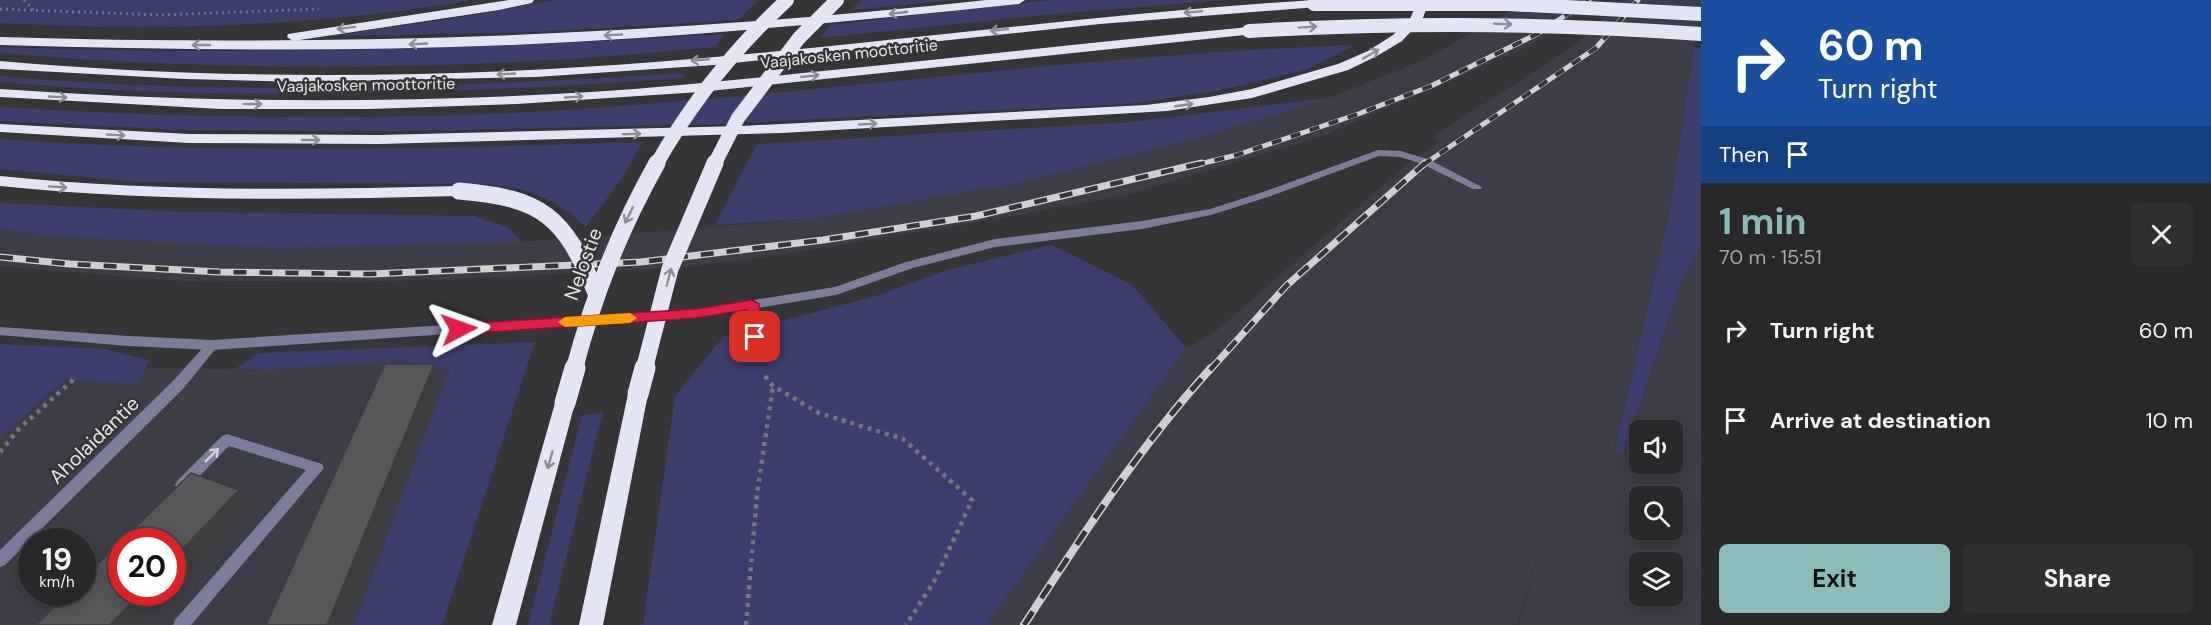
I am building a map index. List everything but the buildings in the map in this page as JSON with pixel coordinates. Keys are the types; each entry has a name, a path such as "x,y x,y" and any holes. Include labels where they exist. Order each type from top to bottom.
{"highway":[{"path":"259,45 334,29 459,13 528,0"},
{"name":"Nelostie","path":"504,625 596,293 618,237 646,180 685,119 745,40 787,0"},
{"path":"591,625 638,394 670,269 706,178 738,118 799,38 837,0"},
{"path":"0,40 130,45 397,45 790,24 1019,0"},
{"path":"0,128 182,139 402,140 703,132 955,120 1177,106 1248,94 1331,72 1361,59 1408,30 1423,11 1424,0"},
{"name":"Vaajakosken moottoritie","path":"0,65 178,75 287,77 540,72 598,70 1176,13 1314,4 1467,2 1563,5 1701,14"},
{"name":"Vaajakosken moottoritie","path":"0,93 128,101 419,104 582,96 802,77 1250,31 1354,25 1489,24 1701,34"},
{"path":"0,181 127,191 338,194 459,191 511,196 533,204 549,214 578,250 596,293"}],"street":[{"path":"0,331 212,345 696,314 836,291 910,265 995,243 1142,225 1210,212 1267,194 1378,153 1409,156 1477,187"},
{"path":"752,304 755,337"},
{"name":"Aholaidantie","path":"0,560 179,384 212,345"},
{"path":"168,499 227,440 317,468 181,625"}],"path":[{"path":"24,0 36,12"},
{"path":"0,9 98,15 219,15 329,8"},
{"path":"765,376 773,386 819,413 903,439 972,500 935,580 906,625"},
{"path":"0,452 19,429 75,378"},
{"path":"746,625 756,494 773,386"}],"shaded area":[{"path":"0,0 474,0 415,9 296,21 237,25 119,27 0,23"},
{"path":"554,0 759,0 738,20 534,32 329,36 464,17"},
{"path":"862,0 954,0 851,10"},
{"path":"1050,0 1226,0 1065,13 820,38 831,25"},
{"path":"1531,0 1599,0 1527,47 1323,136 1130,194 998,219 773,256 686,267 502,277 365,282 180,281 0,266 0,229 61,237 276,248 522,242 811,219 1025,182 1195,139 1329,98 1426,59"},
{"path":"1622,0 1701,0 1701,19 1694,47 1669,215 1614,452 1625,452 1629,440 1629,474 1683,474 1683,420 1636,420 1681,283 1701,244 1701,625 1519,625 1539,550 1517,625 986,625 1186,348 1215,332 1404,167 1439,142 1431,138 1579,42"},
{"path":"725,34 715,47 537,61 447,65 178,64 0,53 0,47 181,51 362,50 544,44"},
{"path":"1355,45 1305,70 1223,90 1128,104 717,124 406,131 185,130 0,121 0,107 148,114 297,117 446,115 594,108 1165,56"},
{"path":"1694,47 1701,48 1701,244 1681,283 1635,420 1629,420 1629,437 1624,452 1614,453 1669,215"},
{"path":"685,73 684,78 599,84 342,94 171,92 0,82 0,76 171,86 342,88"},
{"path":"1329,98 1195,139 1025,182 811,219 715,225 757,144 1130,122"},
{"path":"0,139 161,147 322,149 643,142 622,178 586,227 563,208 541,196 487,184 136,182 0,169"},
{"path":"0,203 185,212 474,216 507,227 522,242 276,248 61,237 0,229"},
{"path":"1052,245 1132,285 1186,348 986,625 643,625 675,396 724,336 876,296 947,270"},
{"path":"535,342 442,625 354,625 449,370 402,360 270,370 235,369 259,353"},
{"path":"0,344 104,349 149,360 139,384 64,380 0,437"},
{"path":"402,360 449,370 354,625 0,625 0,361 33,365 270,370"},
{"path":"603,412 549,625 528,625 582,415"}],"railway":[{"path":"1195,165 1237,155 1358,114 1431,86 1537,34 1589,0"},
{"path":"1423,165 1596,48 1638,0"},
{"path":"0,257 70,264 219,272 371,274 641,262 823,240 976,216 1202,163"},
{"path":"1210,370 1286,286 1425,163"},
{"path":"1024,625 1089,526 1136,460 1211,368"}],"slow traffic":[{"path":"565,322 630,318"}],"route":[{"path":"459,329 696,314 752,304 755,337"}]}
